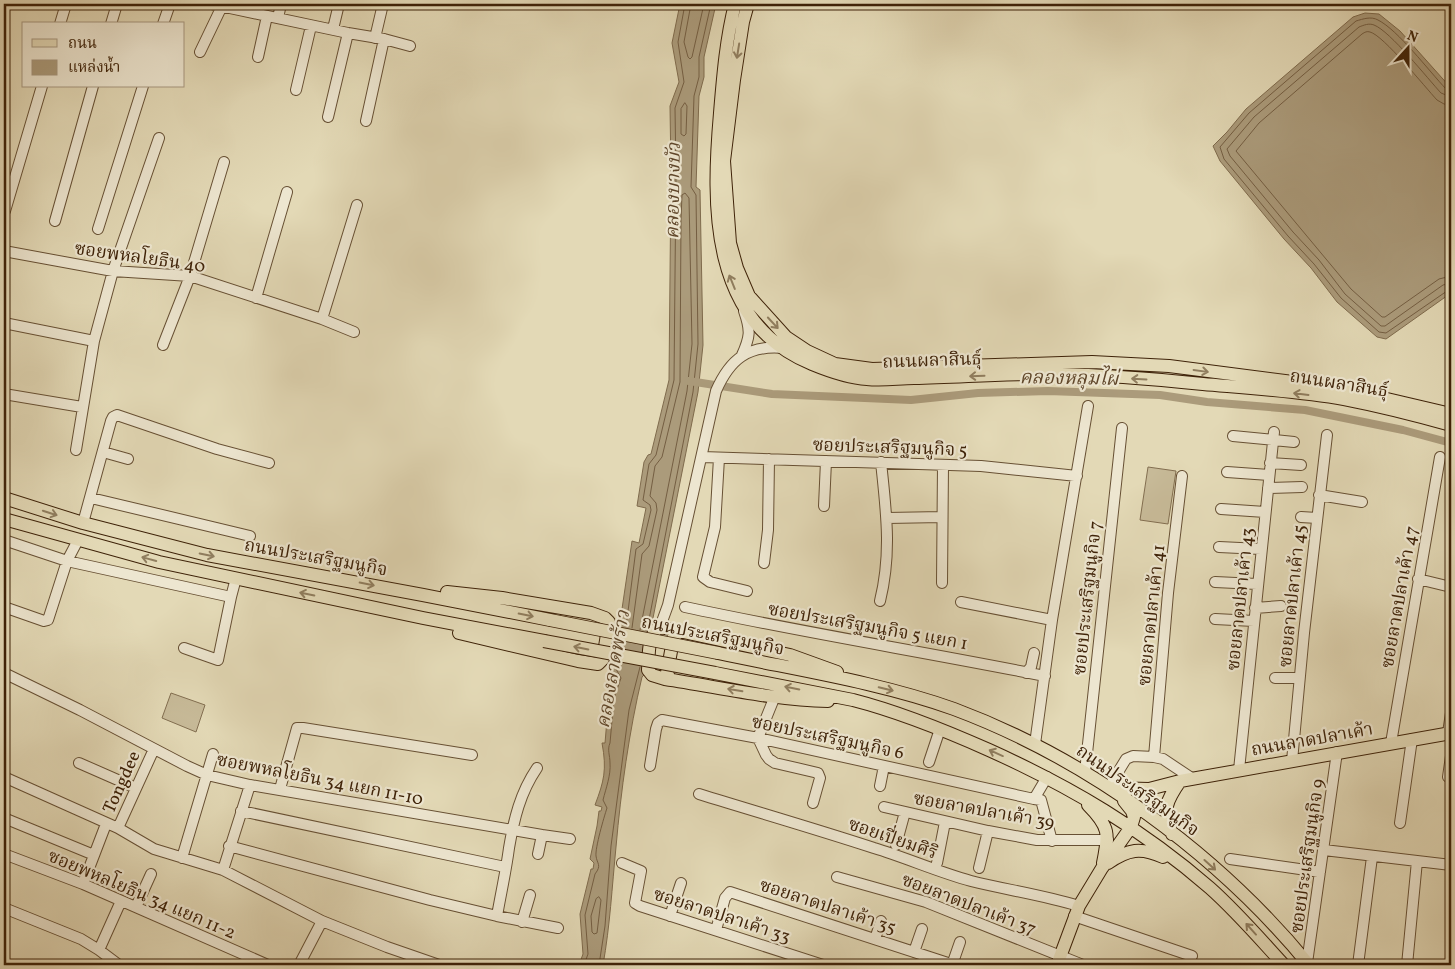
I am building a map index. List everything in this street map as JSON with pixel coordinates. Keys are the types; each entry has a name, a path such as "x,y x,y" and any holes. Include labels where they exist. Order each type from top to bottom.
{"main road":[{"name":"ถนนผลาสินธุ์","path":"736,4 731,18 723,80 716,180 722,253 731,281 742,303 762,331 798,358 834,372 866,380 1056,374 1168,381 1342,399 1404,412 1451,425"},
{"name":"ถนนผลาสินธุ์","path":"748,4 743,22 734,80 724,161 730,242 737,268 749,296 786,337 807,351 835,364 872,369 1092,362 1169,366 1340,388 1451,414"},
{"name":"ถนนประเสริฐมนูกิจ","path":"4,498 83,523 207,555 426,595 857,682 954,709 1037,746 1085,772 1113,790 1172,834 1238,891 1284,936 1308,964"},
{"name":"ถนนประเสริฐมนูกิจ","path":"4,519 159,562 423,618 853,700 897,713 940,729 1023,765 1071,789 1131,827 1181,865 1240,916 1284,965"},
{"path":"423,618 443,629 598,664 603,659 609,622 606,618 591,613 502,598 446,592 434,592 426,595"},
{"path":"853,700 806,700 673,680 652,675 648,670 652,635 654,630 660,627 796,658 833,670 857,682"},
{"path":"673,680 667,673 674,635 681,632"},
{"name":"ถนนลาดปลาเค้า","path":"1113,790 1149,789 1193,778 1450,733"},
{"path":"1023,765 1060,779 1067,778 1070,771 1068,766 1037,746"},
{"path":"1172,834 1166,817 1166,809 1172,793 1180,781"},
{"path":"1071,789 1100,819 1105,827 1108,840 1102,868"},
{"path":"1058,961 1077,911 1102,868 1131,827 1134,817 1132,811 1113,790"},
{"path":"1102,868 1115,858 1133,850 1152,852 1181,865"}],"street":[{"path":"61,22 66,4"},
{"path":"112,22 117,4"},
{"path":"164,22 170,4"},
{"path":"211,4 223,5 311,26 380,38 410,46"},
{"path":"278,18 281,4"},
{"path":"333,29 339,4"},
{"path":"366,121 380,38 383,4"},
{"path":"200,52 223,5"},
{"path":"258,57 267,16"},
{"path":"296,90 311,26"},
{"path":"328,117 348,33"},
{"path":"6,211 41,88"},
{"path":"56,220 92,88"},
{"path":"98,229 142,88"},
{"path":"76,450 94,340 113,271 159,138"},
{"path":"163,345 190,276 224,162"},
{"path":"256,298 287,192"},
{"path":"322,319 356,205"},
{"name":"ซอยพหลโยธิน 40","path":"4,251 113,271 190,276 322,319 354,332"},
{"path":"660,627 668,605 702,457 712,403 719,384 742,356 749,339 750,331 742,303"},
{"path":"4,323 94,340"},
{"path":"742,356 759,348 784,349"},
{"path":"4,394 82,407"},
{"path":"1037,746 1052,620 1088,406"},
{"path":"83,523 113,417 117,416 217,449 269,463"},
{"name":"ซอยประเสริฐมนูกิจ 7","path":"1085,772 1122,428"},
{"name":"ซอยลาดปลาเค้า 45","path":"1292,761 1327,434"},
{"path":"1233,436 1273,436 1294,442"},
{"name":"ซอยลาดปลาเค้า 43","path":"1239,770 1273,436"},
{"path":"103,452 128,459"},
{"name":"ซอยประเสริฐมนูกิจ 5","path":"702,457 996,467 1077,476"},
{"name":"ซอยลาดปลาเค้า 47","path":"1391,743 1440,457"},
{"path":"720,458 715,527 703,577 710,582 747,591"},
{"path":"764,563 768,530 769,459"},
{"path":"824,506 826,460"},
{"path":"880,601 888,562 887,518 881,462"},
{"path":"1270,463 1301,465"},
{"path":"942,583 944,465"},
{"path":"1227,472 1269,475"},
{"name":"ซอยลาดปลาเค้า 41","path":"1154,757 1168,593 1182,476"},
{"path":"1268,488 1302,487"},
{"path":"1319,495 1362,502"},
{"path":"91,498 250,536"},
{"path":"1220,509 1265,512"},
{"path":"887,518 942,517"},
{"path":"1301,517 1317,518"},
{"path":"4,540 67,561 231,597"},
{"path":"4,607 44,621 48,620 67,561 78,540"},
{"path":"1219,547 1261,549"},
{"path":"184,648 218,660 236,578"},
{"path":"1418,579 1451,587"},
{"path":"1215,582 1257,584"},
{"path":"961,602 1052,620"},
{"path":"668,605 671,620 681,632"},
{"path":"1255,608 1281,606"},
{"name":"ซอยประเสริฐมนูกิจ 5 แยก 1","path":"686,607 754,622 849,638 1045,676"},
{"path":"1215,619 1254,621"},
{"path":"1026,672 1030,667 1034,653"},
{"name":"ซอยพหลโยธิน 34 แยก 11-10","path":"4,673 207,775 250,785 570,840"},
{"path":"1276,678 1300,678"},
{"path":"775,696 758,738 769,759 775,763 818,773 820,778 813,803"},
{"path":"1450,733 1451,713"},
{"name":"ซอยประเสริฐมนูกิจ 6","path":"650,766 656,729 658,723 662,720 758,738 1034,799"},
{"path":"280,790 297,728 472,756"},
{"path":"929,762 940,729"},
{"path":"1400,823 1412,740"},
{"name":"Tongdee","path":"118,828 154,749"},
{"name":"ซอยประเสริฐมนูกิจ 9","path":"1308,964 1337,752"},
{"path":"182,858 214,754"},
{"path":"1448,777 1451,756"},
{"path":"1113,790 1126,759 1129,757 1154,757 1170,763 1193,778"},
{"path":"79,763 136,788"},
{"path":"880,786 884,766"},
{"path":"497,916 511,831 521,796 527,782 537,768"},
{"path":"4,777 118,828 154,849 223,870 322,921 439,965"},
{"path":"1047,777 1034,799 1041,800 1052,841"},
{"path":"223,870 229,846 250,785"},
{"name":"ซอยเปี่ยมศิริ","path":"699,794 861,843 928,868 972,881 1045,896 1077,911 1192,956"},
{"name":"ซอยลาดปลาเค้า 39","path":"884,807 945,822 1037,840 1108,840"},
{"path":"241,811 505,867"},
{"path":"896,845 905,812"},
{"path":"4,818 94,855"},
{"path":"937,863 945,822"},
{"path":"83,884 106,824"},
{"path":"979,868 988,831"},
{"path":"538,854 542,836"},
{"path":"229,846 430,900 522,922 558,928"},
{"path":"1324,850 1451,865"},
{"name":"ซอยพหลโยธิน 34 แยก 11-2","path":"4,854 83,884 268,965"},
{"path":"1358,965 1372,857"},
{"path":"1230,859 1320,872"},
{"path":"1407,965 1417,861"},
{"name":"ซอยลาดปลาเค้า 33","path":"622,863 641,871 634,903 823,965"},
{"path":"136,907 151,874"},
{"name":"ซอยลาดปลาเค้า 37","path":"836,877 926,902 1058,961 1083,965"},
{"path":"670,916 681,883"},
{"name":"ซอยลาดปลาเค้า 35","path":"716,930 725,898 730,892 953,965"},
{"path":"522,922 530,895"},
{"path":"99,950 121,901"},
{"path":"4,908 82,939 119,965"},
{"path":"299,965 322,921"},
{"path":"876,939 881,921"},
{"path":"914,952 922,929"},
{"path":"953,965 960,942"}],"shaded area":[{"path":"1148,467 1176,471 1168,524 1140,520"},
{"path":"171,693 205,705 196,732 162,718"}],"water":[{"path":"680,4 716,4 704,57 704,77 699,96 696,187 700,190 703,345 698,392 653,618 644,675 637,698 629,740 620,804 603,965 579,965 583,954 580,914 594,863 590,859 599,811 601,811 602,807 595,805 604,775 602,743 605,743 609,696 616,677 610,670 624,610 622,609 632,541 639,543 646,508 637,506 644,462 648,455 651,454 669,380 670,106 679,82 672,43"},
{"path":"1365,13 1379,14 1400,31 1451,88 1451,293 1386,339 1377,337 1337,302 1311,268 1284,239 1220,161 1213,146 1246,109 1353,17"}],"waterway":[{"name":"คลองหลุมไผ่","path":"689,381 772,394 911,400 978,393 1048,391 1160,395 1207,402 1305,410 1403,430 1451,443"}],"water label":[{"name":"คลองบางบัว","path":"672,191"},
{"name":"คลองลาดพร้าว","path":"612,669"}]}
